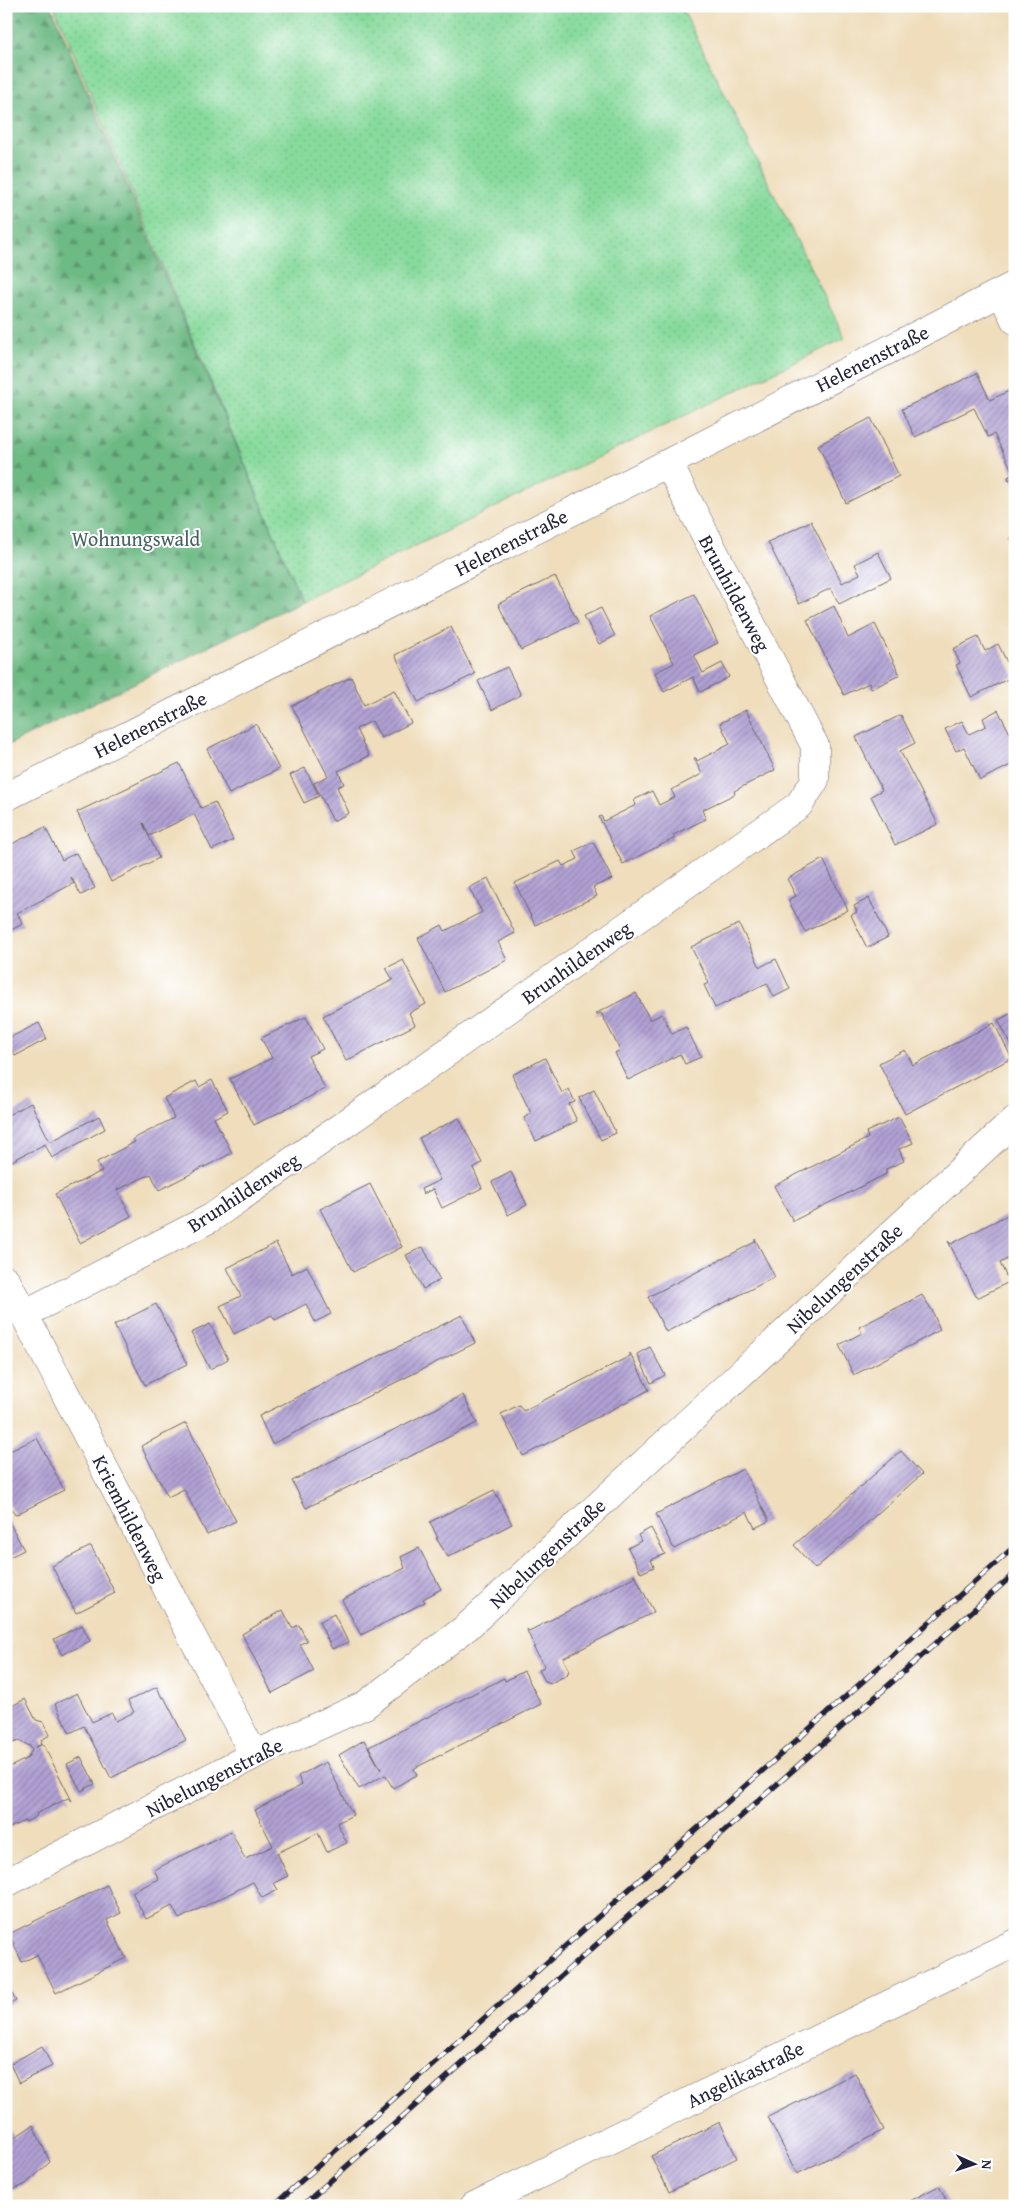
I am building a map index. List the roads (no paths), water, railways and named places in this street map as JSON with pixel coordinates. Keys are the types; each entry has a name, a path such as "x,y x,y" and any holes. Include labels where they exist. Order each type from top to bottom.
{"street":[{"path":"1008,288 1015,320"},
{"name":"Helenenstraße","path":"6,797 668,464 1008,288"},
{"name":"Brunhildenweg","path":"24,1314 211,1218 799,805 816,780 816,746 668,464"},
{"name":"Nibelungenstraße","path":"6,1883 254,1755 365,1705 467,1627 1015,1120"},
{"name":"Kriemhildenweg","path":"6,1280 254,1755"},
{"name":"Angelikastraße","path":"474,2206 1015,1943"}],"railway":[{"path":"273,2206 1015,1546"},
{"path":"302,2206 1015,1573"}],"park label":[{"name":"Wohnungswald","path":"136,538"}]}
